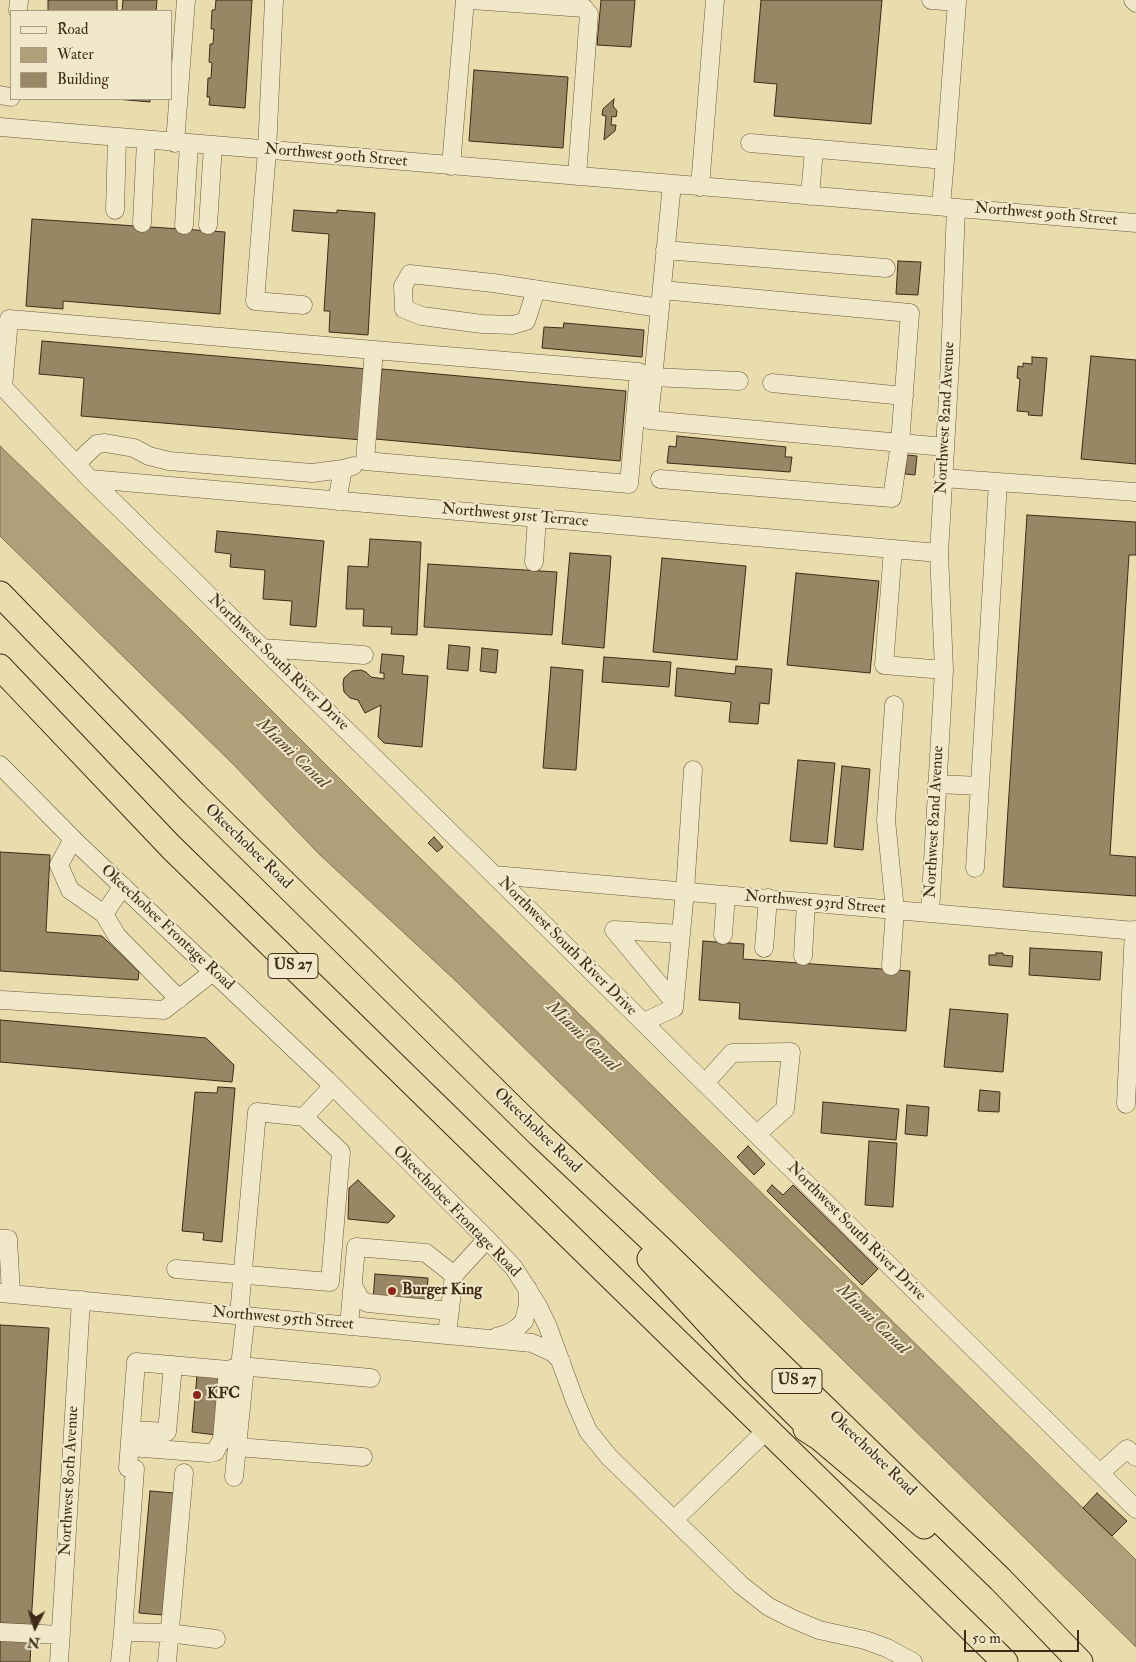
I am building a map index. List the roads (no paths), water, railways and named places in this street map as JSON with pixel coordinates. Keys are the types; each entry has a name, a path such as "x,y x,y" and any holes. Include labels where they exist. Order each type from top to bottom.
{"highway":[{"name":"Okeechobee Road","path":"0,594 194,794 539,1134 661,1249 1001,1580 1080,1662"},
{"name":"US 27","path":"0,667 171,847 1005,1662"},
{"path":"539,1134 680,1292 754,1372 820,1438"},
{"path":"754,1372 764,1388 768,1400 770,1420 767,1430"},
{"path":"767,1430 782,1426 801,1427 809,1430 1050,1632"}],"street":[{"path":"184,225 182,144 186,0"},
{"path":"274,0 267,151 255,301 303,305"},
{"path":"451,166 465,0"},
{"path":"471,0 585,4 589,14 577,176"},
{"path":"700,187 715,0"},
{"name":"Northwest 82nd Avenue","path":"930,913 944,670 939,553 945,447 948,207 945,160 957,2 931,0"},
{"path":"1133,0 1136,3"},
{"name":"Northwest 90th Street","path":"8,110 117,138 672,184"},
{"path":"115,210 117,138"},
{"path":"142,223 146,141"},
{"path":"750,143 945,160"},
{"path":"208,225 213,146"},
{"path":"810,196 814,149"},
{"path":"945,447 649,420 672,184 948,207"},
{"name":"Northwest 90th Street","path":"948,207 1136,222"},
{"path":"665,250 886,268"},
{"path":"536,290 526,321 513,324 482,324 448,320 422,316 404,309 403,286 410,274 536,290 660,308"},
{"path":"660,479 892,498 900,443 910,313 662,290"},
{"path":"2,386 9,319 639,372 630,484 365,461 343,469 312,473 169,461 149,456 134,448 105,443 97,444 76,464"},
{"path":"365,461 374,350"},
{"path":"653,377 739,381"},
{"path":"772,383 904,396"},
{"name":"Northwest South River Drive","path":"2,386 90,479 644,1022 1136,1509"},
{"path":"226,491 229,466"},
{"path":"337,501 343,469"},
{"path":"943,478 1136,492"},
{"name":"Northwest 91st Terrace","path":"90,479 939,553"},
{"path":"975,868 998,482"},
{"path":"534,562 537,518"},
{"path":"893,549 884,665 944,670"},
{"path":"262,648 364,655"},
{"path":"891,966 895,910 886,820 894,705"},
{"name":"Okeechobee Frontage Road","path":"0,766 73,839 333,1086 514,1268 528,1288 548,1327 588,1431 609,1457 741,1585 769,1607 819,1630 865,1640 907,1660"},
{"path":"644,1022 674,1008 685,891 693,770"},
{"path":"937,784 980,786"},
{"path":"73,839 59,865 70,890 104,914 117,936 179,998"},
{"name":"Northwest 93rd Street","path":"494,875 1135,931"},
{"path":"104,914 123,886"},
{"path":"722,935 726,895"},
{"path":"764,948 768,898"},
{"path":"803,956 806,902"},
{"path":"674,1002 614,930 681,934"},
{"path":"1126,1104 1135,931"},
{"path":"2,1000 164,1010 213,972"},
{"path":"705,1083 732,1053 791,1052 786,1109 757,1134"},
{"path":"304,1117 333,1086"},
{"path":"176,1270 243,1275 330,1282 341,1152 304,1117 257,1112 243,1275 243,1315 238,1368 237,1448 234,1477"},
{"path":"0,1239 8,1239 5,1293"},
{"path":"447,1334 454,1275 487,1239"},
{"path":"349,1326 356,1247 426,1252 454,1275"},
{"path":"353,1286 361,1300 368,1303 450,1311"},
{"path":"493,1338 509,1333 518,1328 524,1321 527,1315 528,1288"},
{"name":"Northwest 95th Street","path":"5,1293 532,1342 552,1352 561,1361"},
{"name":"Northwest 80th Avenue","path":"59,1662 81,1300"},
{"path":"120,1662 131,1468 130,1439 136,1362 371,1378"},
{"path":"130,1439 167,1432 173,1365"},
{"path":"130,1439 209,1453 215,1452 222,1440 238,1368"},
{"path":"674,1520 767,1430"},
{"path":"237,1448 363,1457"},
{"path":"1100,1473 1127,1449 1136,1457"},
{"path":"167,1662 184,1473"},
{"path":"0,1632 61,1635"},
{"path":"123,1632 169,1633 216,1639"}],"water":[{"name":"Miami Canal","path":"0,446 188,627 370,809 1136,1560 1136,1647 457,982 319,854 233,764 0,536"}],"place":[{"name":"Burger King","path":"392,1291"},
{"name":"KFC","path":"197,1395"}]}
